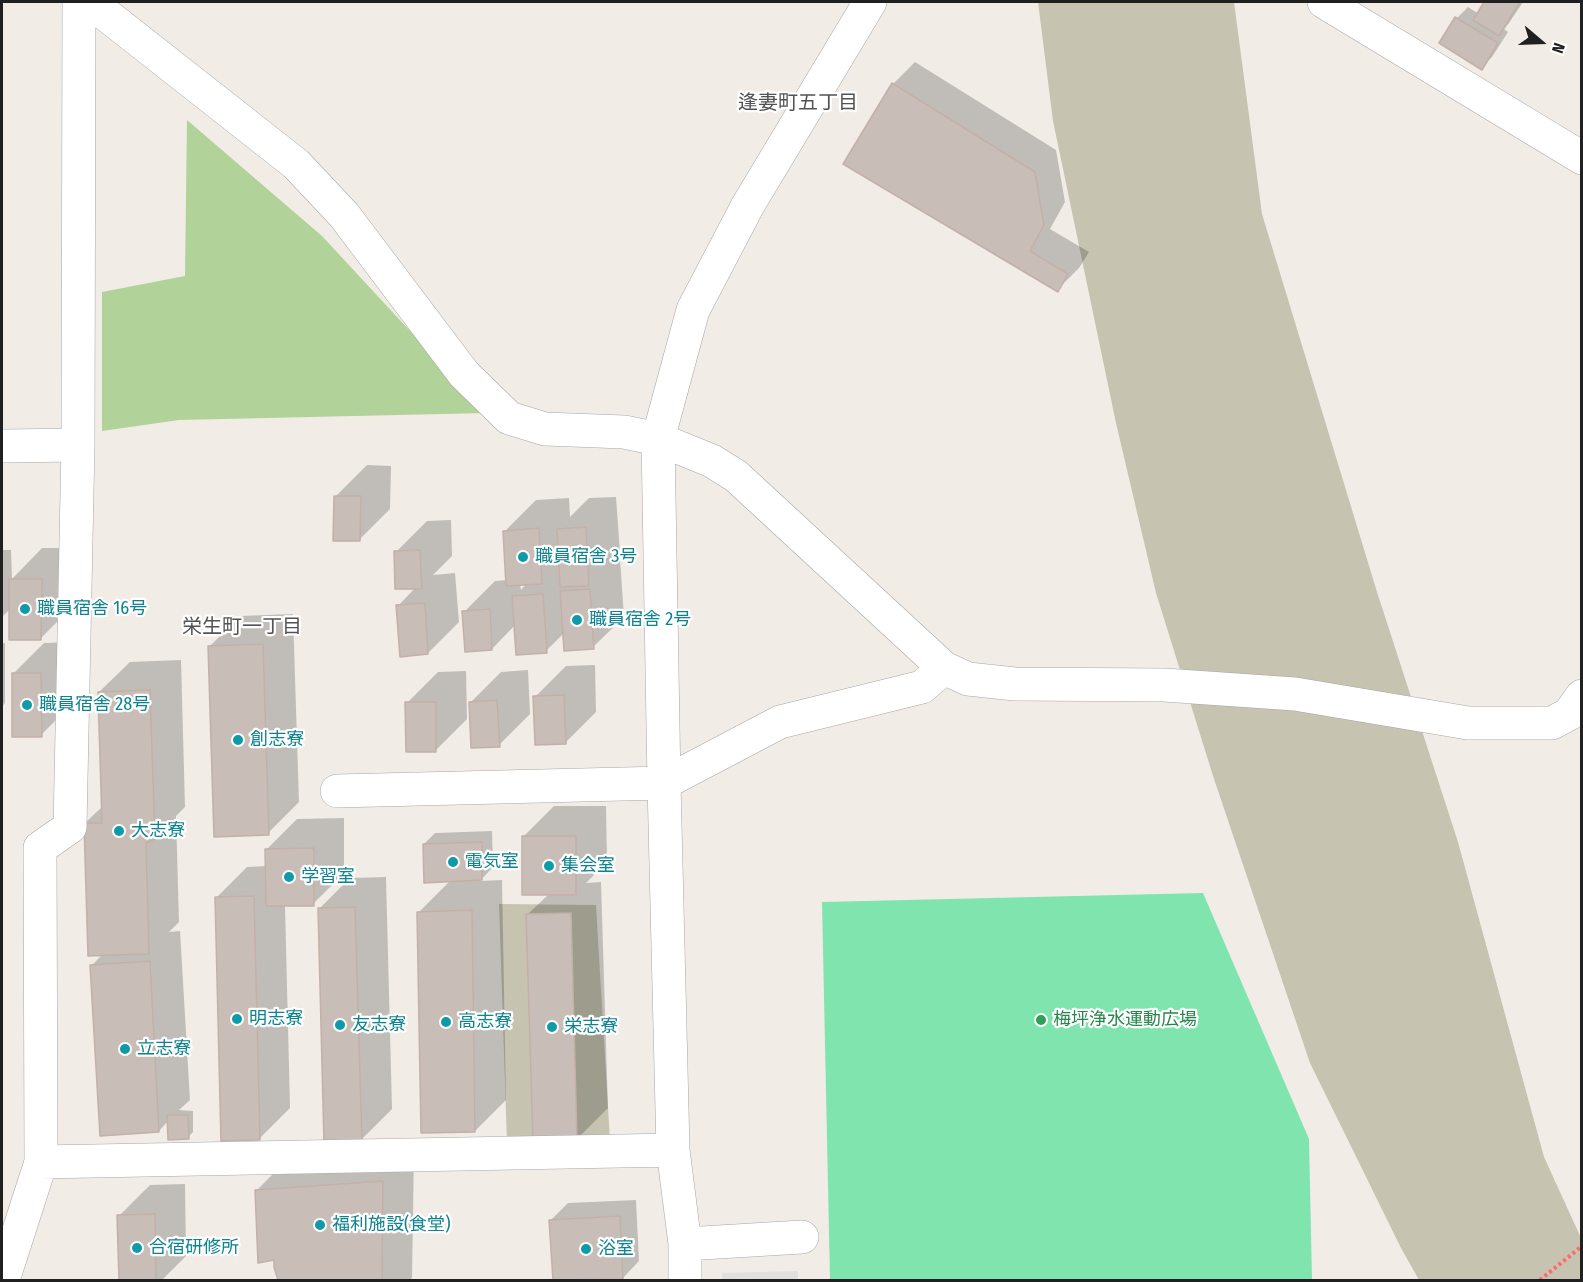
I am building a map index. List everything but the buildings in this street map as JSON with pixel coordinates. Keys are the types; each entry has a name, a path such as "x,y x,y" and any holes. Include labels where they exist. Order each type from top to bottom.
{"street":[{"path":"3,1281 41,1162 40,848 70,827 78,445 78,2"},
{"path":"90,2 296,164 344,215 464,374 509,418 545,429 624,432 658,439 712,461 736,476 944,668 968,679 1015,684 1164,685 1295,694 1468,723 1552,723 1569,714 1581,696"},
{"path":"685,1281 685,1244 673,1150 658,439 693,310 748,205 870,2"},
{"path":"1324,2 1581,158"},
{"path":"2,446 78,445"},
{"path":"337,791 664,783 780,722 922,687 944,668"},
{"path":"41,1162 673,1150"},
{"path":"685,1244 802,1237"}],"path":[{"path":"1540,1281 1581,1246"}],"shaded area":[{"path":"1038,2 1234,2 1262,214 1377,592 1458,842 1544,1157 1581,1238 1581,1280 1419,1280 1310,1063 1214,779 1156,593 1116,423 1053,121"},
{"path":"499,904 596,905 610,1141 507,1143"},
{"path":"798,1271 798,1280 722,1280 722,1273"}],"green space":[{"path":"187,120 322,236 486,413 179,420 102,431 102,292 185,276"},
{"name":"梅坪浄水運動広場","path":"1203,893 1309,1139 1312,1280 830,1280 822,902"}],"place":[{"name":"職員宿舎 3号","path":"523,557"},
{"name":"職員宿舎 16号","path":"25,609"},
{"name":"職員宿舎 2号","path":"577,620"},
{"name":"職員宿舎 28号","path":"27,705"},
{"name":"創志寮","path":"238,740"},
{"name":"大志寮","path":"119,831"},
{"name":"電気室","path":"453,862"},
{"name":"集会室","path":"549,866"},
{"name":"学習室","path":"289,877"},
{"name":"明志寮","path":"237,1019"},
{"name":"梅坪浄水運動広場","path":"1041,1020"},
{"name":"高志寮","path":"446,1022"},
{"name":"友志寮","path":"340,1025"},
{"name":"栄志寮","path":"552,1027"},
{"name":"立志寮","path":"125,1049"},
{"name":"福利施設(食堂)","path":"320,1225"},
{"name":"合宿研修所","path":"137,1248"},
{"name":"浴室","path":"586,1249"}],"district":[{"name":"逢妻町五丁目","path":"798,103"},
{"name":"栄生町一丁目","path":"242,627"}]}
